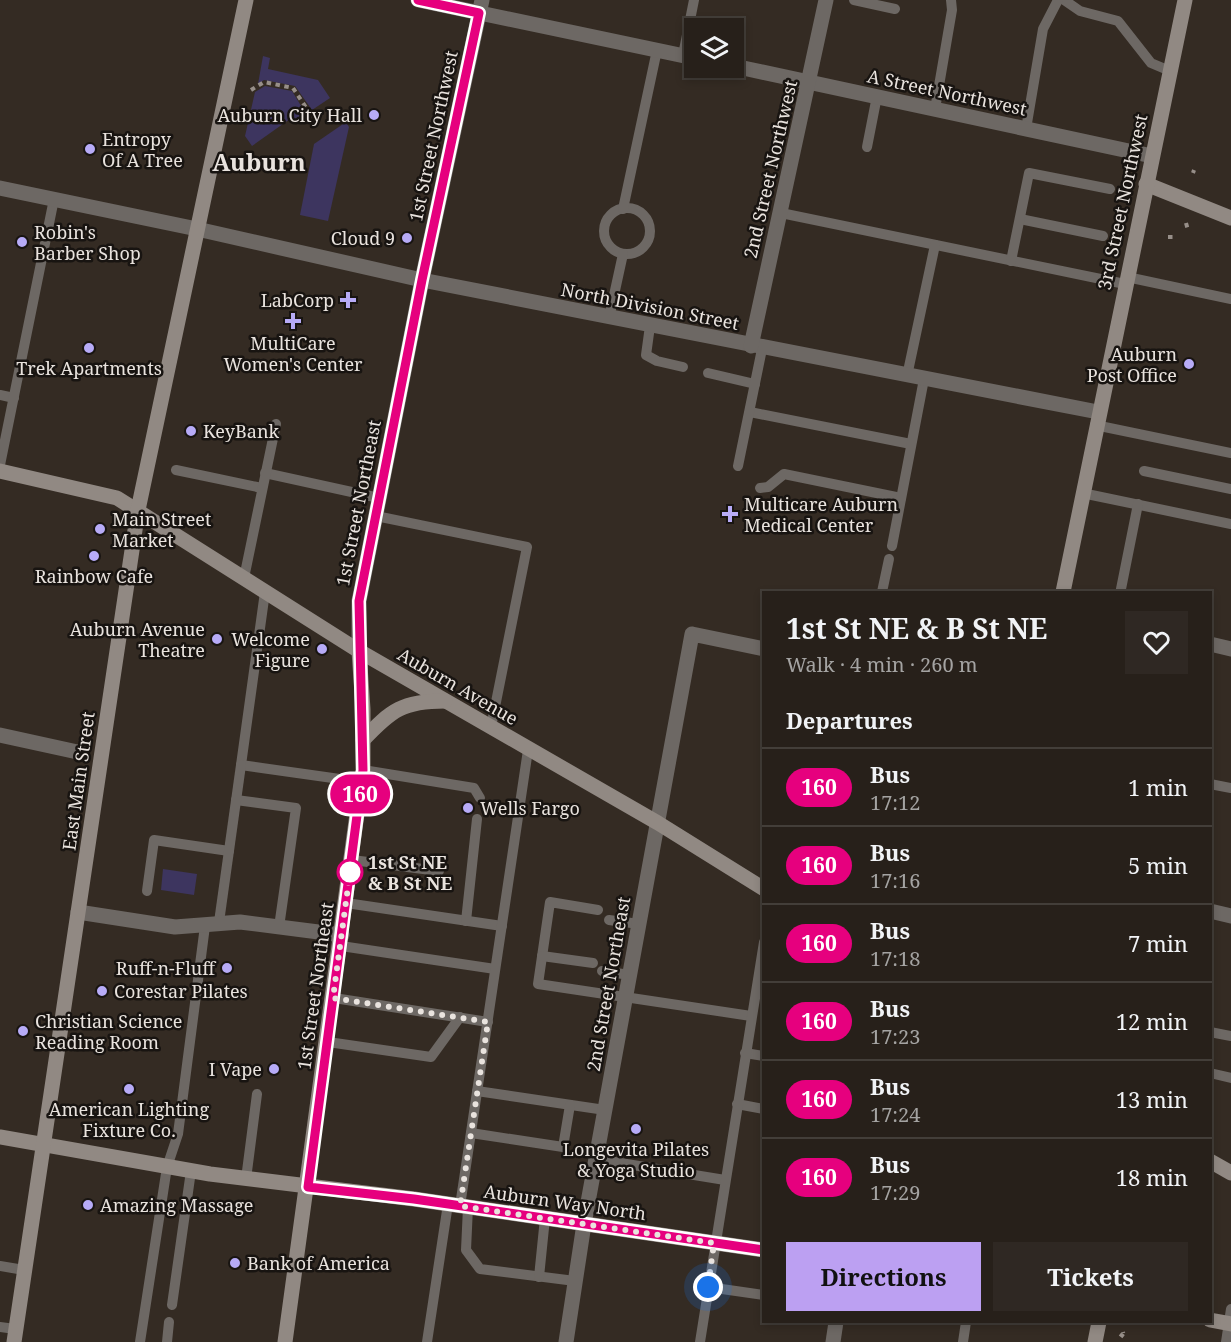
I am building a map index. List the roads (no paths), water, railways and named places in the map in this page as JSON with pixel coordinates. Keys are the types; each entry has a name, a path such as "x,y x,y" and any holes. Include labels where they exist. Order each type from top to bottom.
{"main road":[{"name":"East Main Street","path":"10,1333 24,1270 138,510 246,0"},
{"name":"3rd Street Northwest","path":"1063,591 1185,0"},
{"path":"1146,184 1231,218"},
{"name":"Auburn Avenue","path":"0,471 117,498 359,651 658,823 762,888"},
{"name":"1st Street Northeast","path":"285,1342 328,1042 362,776 363,740 359,651"},
{"path":"363,740 396,709 410,703 445,700"},
{"name":"Auburn Way North","path":"0,1137 191,1171 459,1206 762,1250"},
{"path":"1212,1162 1231,1173"},
{"path":"1212,1320 1230,1319"},
{"path":"1095,1342 1098,1323"}],"street":[{"path":"418,0 481,6 684,55"},
{"name":"2nd Street Northwest","path":"757,347 781,213 826,0"},
{"name":"1st Street Northwest","path":"422,280 481,6"},
{"name":"A Street Northwest","path":"744,68 1152,156"},
{"name":"North Division Street","path":"0,188 197,229 422,280 924,379 1097,419"},
{"name":"1st Street Northeast","path":"359,651 359,601 422,280"},
{"name":"2nd Street Northeast","path":"566,1342 584,1224 692,634 762,649"},
{"path":"1212,644 1231,649"},
{"path":"0,735 82,753"},
{"path":"78,912 175,927 212,924 279,927 341,940"},
{"path":"1212,912 1231,916"},
{"path":"833,1342 836,1323"}],"lane":[{"path":"692,18 694,0"},
{"path":"854,0 894,9"},
{"path":"935,109 952,10 951,0"},
{"path":"1026,129 1043,28 1059,0"},
{"path":"1064,0 1080,11 1118,21 1151,63 1170,72"},
{"path":"623,209 657,50"},
{"path":"867,147 877,96"},
{"path":"1011,261 1029,173 1110,189"},
{"path":"0,465 54,199"},
{"path":"623,209 636,210 644,215 650,232 643,248 635,253 623,254 610,247 604,231 611,214 623,209"},
{"path":"781,213 1011,261 1231,299"},
{"path":"1020,219 1103,236"},
{"path":"906,376 935,245"},
{"path":"609,318 623,254"},
{"path":"650,326 646,355 657,361 684,367"},
{"path":"738,466 755,384 757,347"},
{"path":"708,373 755,384"},
{"path":"891,546 924,379"},
{"path":"0,395 14,398"},
{"path":"750,412 911,444"},
{"path":"1097,419 1231,453"},
{"path":"243,578 276,424"},
{"path":"176,470 262,488"},
{"path":"1144,471 1231,489"},
{"path":"266,473 379,498"},
{"path":"760,488 776,482 784,474 901,498"},
{"path":"1082,493 1231,524"},
{"path":"1121,589 1138,504"},
{"path":"376,516 527,547 491,727"},
{"path":"882,591 889,559"},
{"path":"140,1342 167,1167 178,1134 212,924 229,851 265,592"},
{"path":"426,1342 459,1206 499,962 502,926 509,905 528,750"},
{"path":"241,765 474,788 480,798"},
{"path":"1212,784 1231,788"},
{"path":"236,800 296,808 279,927"},
{"path":"465,921 477,819"},
{"path":"147,891 154,840 229,851"},
{"path":"352,860 439,871"},
{"path":"598,910 550,902 538,984 751,1016"},
{"path":"346,903 502,926"},
{"path":"609,920 639,924"},
{"path":"341,940 499,962"},
{"path":"542,956 593,963"},
{"path":"700,1342 714,1243 761,967"},
{"path":"602,971 630,975"},
{"path":"333,998 488,1022"},
{"path":"328,1042 431,1057 460,1017"},
{"path":"1212,1032 1231,1036"},
{"path":"745,1053 762,1056"},
{"path":"1212,1073 1231,1078"},
{"path":"477,1091 605,1110"},
{"path":"246,1179 257,1094"},
{"path":"737,1104 762,1109"},
{"path":"471,1133 563,1147 570,1105"},
{"path":"596,1159 725,1180"},
{"path":"171,1305 191,1171"},
{"path":"459,1206 466,1250 480,1269 575,1281"},
{"path":"539,1276 545,1218"},
{"path":"0,1266 24,1270"},
{"path":"708,1287 762,1294"},
{"path":"1226,1342 1230,1319"},
{"path":"167,1342 169,1322"},
{"path":"963,1342 966,1323"}],"place":[{"name":"Auburn City Hall","path":"374,115"},
{"name":"Entropy Of A Tree","path":"90,149"},
{"name":"Cloud 9","path":"407,238"},
{"name":"Robin's Barber Shop","path":"22,242"},
{"name":"LabCorp","path":"348,300"},
{"name":"MultiCare Women's Center","path":"293,321"},
{"name":"Trek Apartments","path":"89,348"},
{"name":"Auburn Post Office","path":"1189,364"},
{"name":"KeyBank","path":"191,431"},
{"name":"Multicare Auburn Medical Center","path":"730,514"},
{"name":"Main Street Market","path":"100,529"},
{"name":"Rainbow Cafe","path":"94,556"},
{"name":"Auburn Avenue Theatre","path":"217,639"},
{"name":"Welcome Figure","path":"322,649"},
{"name":"Wells Fargo","path":"468,808"},
{"name":"1st St NE & B St NE","path":"350,872"},
{"name":"Ruff-n-Fluff","path":"227,968"},
{"name":"Corestar Pilates","path":"102,991"},
{"name":"Christian Science Reading Room","path":"23,1031"},
{"name":"I Vape","path":"274,1069"},
{"name":"American Lighting Fixture Co.","path":"129,1089"},
{"name":"Longevita Pilates & Yoga Studio","path":"636,1129"},
{"name":"Amazing Massage","path":"88,1205"},
{"name":"Bank of America","path":"235,1263"}],"district":[{"name":"Auburn","path":"259,161"}]}
